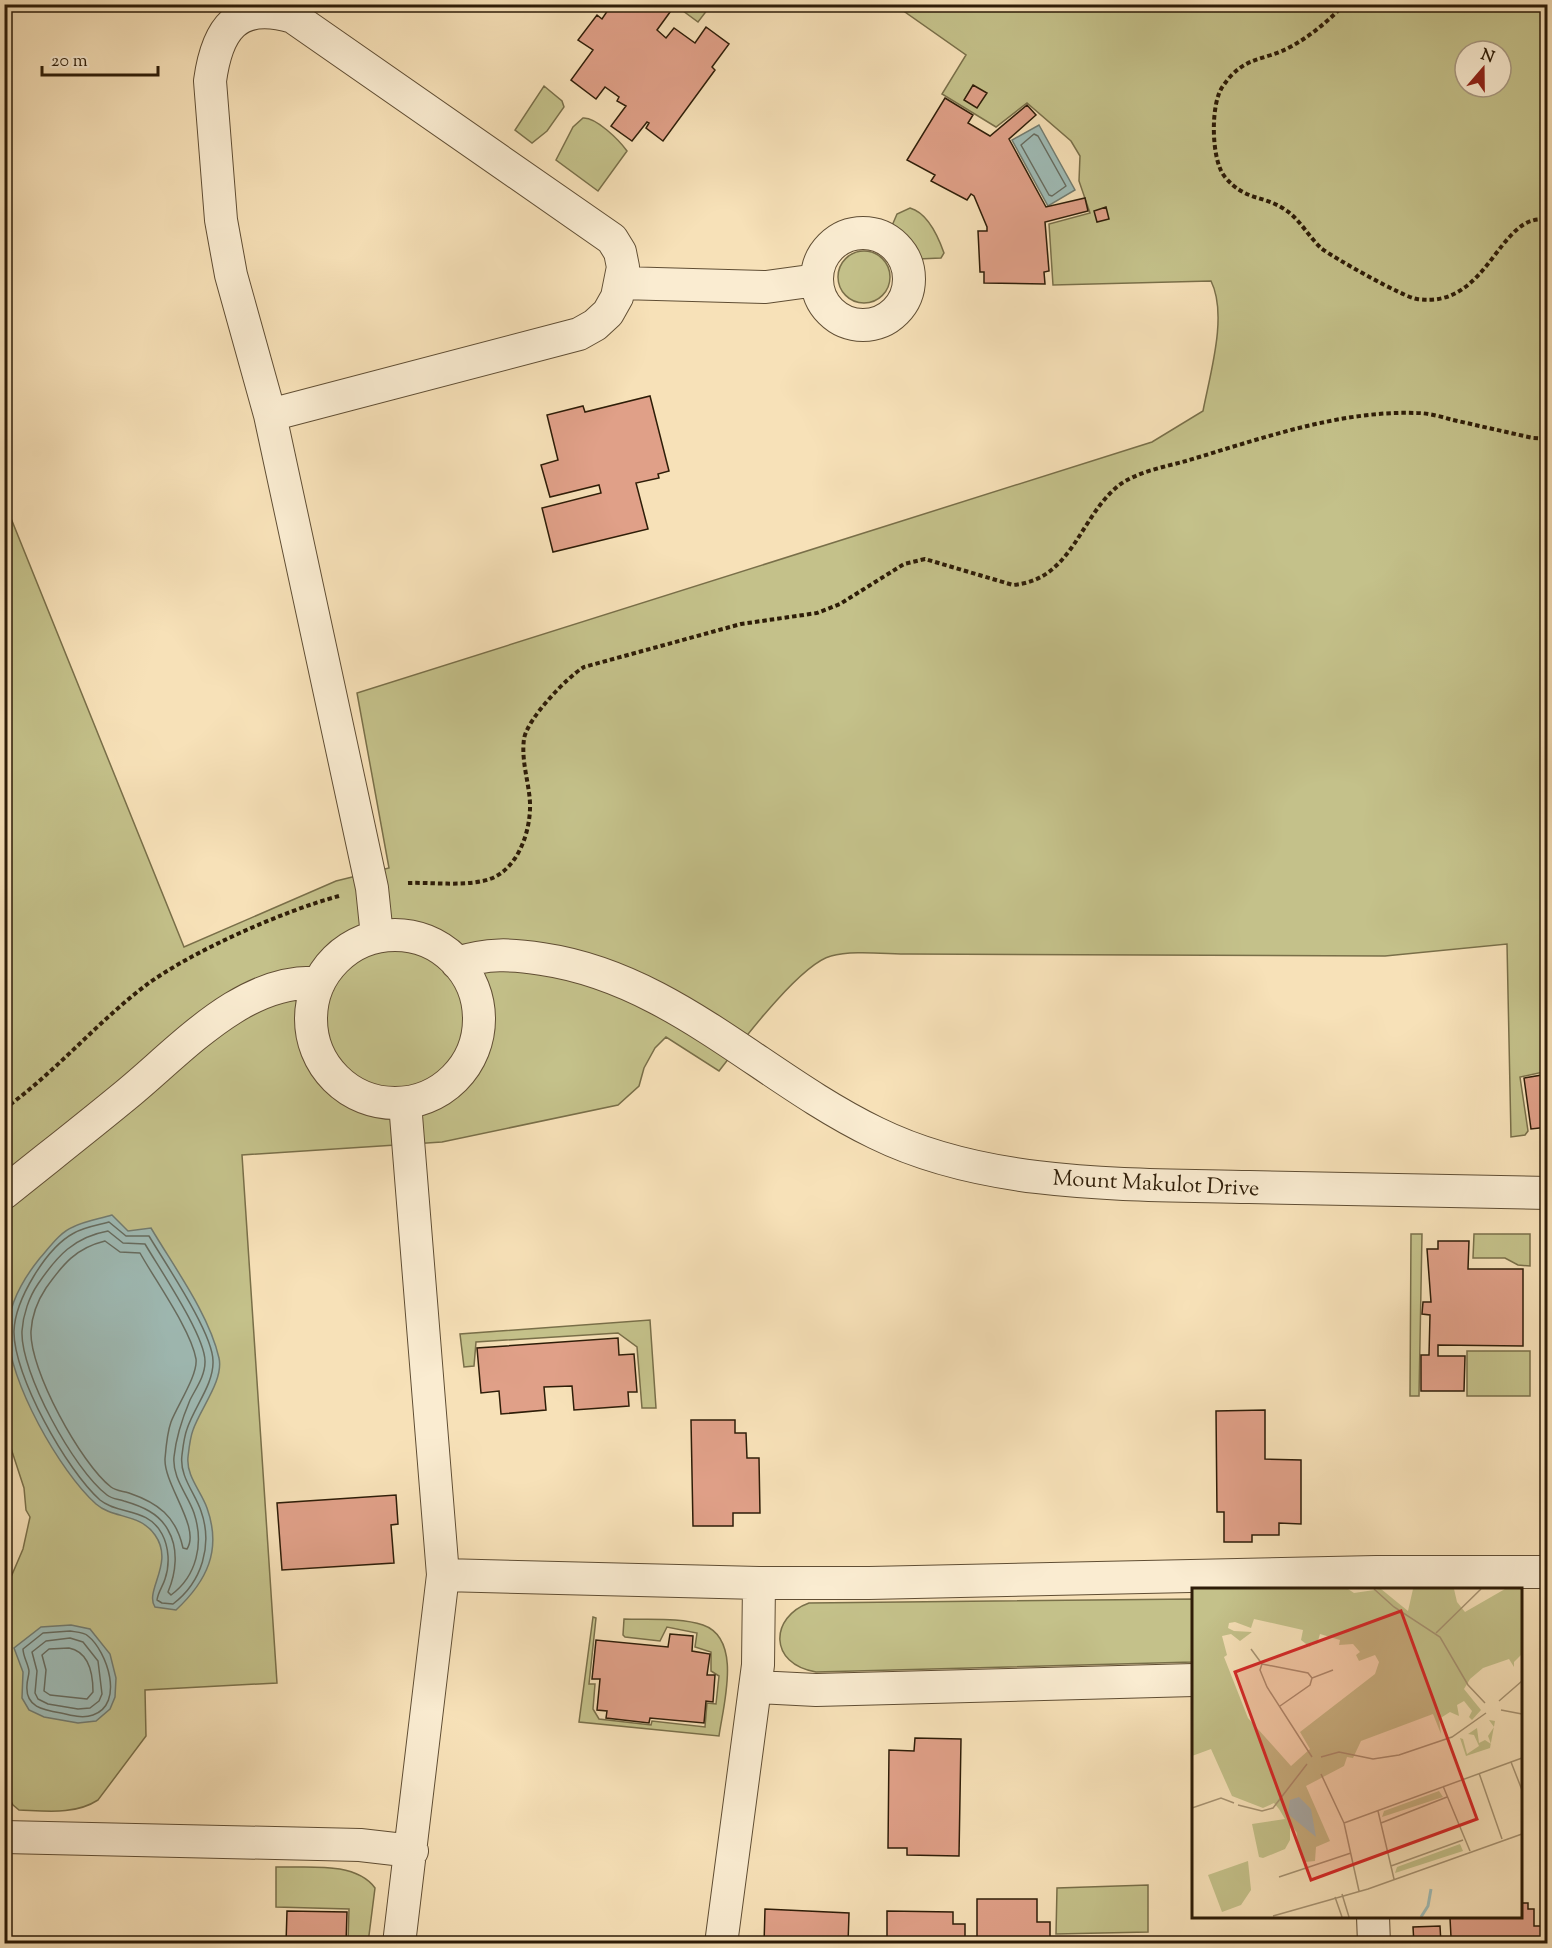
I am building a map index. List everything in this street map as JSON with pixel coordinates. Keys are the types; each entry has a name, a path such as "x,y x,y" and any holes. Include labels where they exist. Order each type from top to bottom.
{"street":[{"path":"270,416 579,334 595,325 608,313 617,297 623,267 620,252 601,229 523,178 293,17 275,11 245,10 218,41 210,81 221,220 227,253 270,416 372,888 377,936"},
{"path":"621,283 766,287 817,280"},
{"path":"402,934 426,940 447,952 457,963 467,973 478,999 480,1028 472,1055 456,1078 432,1095 405,1103 368,1098 350,1090 329,1072 315,1047 310,1019 314,991 328,967 350,947 377,936 402,934"},
{"name":"Mount Makulot Drive","path":"457,963 476,956 507,954 567,962 616,978 693,1017 836,1111 877,1134 925,1153 982,1167 1102,1184 1548,1193"},
{"path":"4,1193 128,1093 188,1040 237,1007 281,984 300,981 319,983"},
{"path":"399,1944 443,1575 405,1103"},
{"path":"443,1575 759,1583 1376,1581 1548,1572"},
{"path":"721,1944 755,1687 759,1634 759,1583"},
{"path":"755,1687 816,1690 1192,1680"},
{"path":"4,1837 360,1845 411,1851"},
{"path":"1373,1918 1374,1944"}],"path":[{"path":"1345,4 1322,27 1290,48 1248,62 1235,71 1221,87 1214,112 1215,145 1224,176 1243,194 1286,210 1323,250 1415,299 1440,300 1462,291 1477,280 1502,242 1523,226 1542,219 1548,220"},
{"path":"4,1109 54,1071 101,1023 146,986 182,962 304,908 372,888 393,883 489,879 506,870 516,857 529,823 530,803 523,759 524,738 528,726 572,674 584,666 741,624 817,613 840,604 904,564 925,559 1013,585 1025,584 1047,573 1064,560 1091,518 1119,485 1141,474 1285,433 1377,414 1420,412 1533,438 1548,439"}],"shaded area":[{"path":"675,5 711,5 698,22"},
{"path":"895,5 1547,5 1548,1005 1545,1006 1548,1071 1520,1077 1528,1131 1525,1135 1511,1137 1507,944 1385,956 859,953 831,956 818,962 803,974 771,1006 719,1071 666,1037 655,1048 644,1068 639,1086 618,1105 442,1142 242,1155 277,1683 145,1690 146,1736 98,1800 70,1810 19,1810 13,1805 4,1788 5,1591 23,1549 30,1517 26,1510 24,1488 4,1427 4,501 184,947 336,881 389,868 357,693 1152,442 1203,411 1218,327 1216,295 1211,281 1053,285 1049,224 1090,213 1079,181 1080,156 1071,141 1027,103 996,127 942,94 966,55"},
{"path":"544,86 562,101 564,107 547,131 532,143 515,130"},
{"path":"583,118 601,125 627,151 598,191 556,160 573,127"},
{"path":"910,208 922,215 931,226 944,253 941,258 918,259 910,243 891,228 897,214"},
{"path":"859,251 869,251 883,258 890,277 883,296 869,303 859,303 849,299 842,292 838,282 838,272 842,262 849,255"},
{"path":"1411,1234 1422,1234 1419,1396 1410,1396"},
{"path":"1474,1234 1530,1234 1530,1266 1518,1265 1505,1258 1473,1258"},
{"path":"650,1320 656,1408 642,1408 637,1347 618,1333 476,1342 474,1366 464,1367 460,1334"},
{"path":"1467,1351 1530,1351 1530,1396 1467,1396"},
{"path":"1192,1599 1192,1662 816,1672 800,1667 789,1660 782,1650 780,1640 781,1629 787,1619 796,1610 809,1603"},
{"path":"593,1617 596,1618 589,1684 595,1684 593,1709 599,1719 651,1725 652,1721 705,1727 707,1703 716,1704 719,1676 711,1671 711,1652 695,1647 697,1633 667,1627 660,1641 625,1637 623,1635 624,1619 694,1622 715,1633 723,1644 728,1674 719,1736 579,1722"},
{"path":"276,1867 330,1868 355,1873 366,1879 375,1888 368,1943 348,1943 349,1909 276,1907"},
{"path":"1148,1885 1148,1932 1056,1934 1057,1888"}],"water":[{"path":"1039,125 1075,190 1048,206 1012,140"},
{"path":"112,1215 128,1231 151,1228 199,1308 219,1358 218,1376 193,1430 188,1457 189,1471 207,1508 211,1523 212,1551 209,1564 196,1588 176,1610 155,1607 153,1600 162,1556 155,1535 149,1528 134,1519 103,1509 82,1489 52,1448 38,1424 26,1399 10,1352 8,1332 11,1312 22,1284 34,1266 68,1229"},
{"path":"71,1625 90,1629 110,1654 116,1678 115,1697 110,1709 96,1721 78,1723 44,1717 29,1710 22,1698 23,1672 14,1648 41,1627"}],"building":[{"path":"612,4 669,4 673,8 657,30 666,38 674,28 695,43 706,27 729,44 712,67 715,70 663,141 646,128 649,123 647,122 632,141 611,126 626,106 617,101 619,97 605,87 596,99 571,80 593,50 578,40 597,15 602,19"},
{"path":"973,85 987,93 977,108 964,100"},
{"path":"945,98 973,115 968,123 990,136 1027,105 1036,115 1009,139 1046,207 1085,198 1088,211 1045,222 1049,271 1044,272 1045,284 984,283 984,272 980,272 978,231 987,231 987,227 974,196 971,194 967,200 931,181 935,175 907,160"},
{"path":"1106,207 1109,219 1097,222 1094,211"},
{"path":"650,396 669,471 658,474 659,478 636,483 648,529 553,552 542,508 601,493 599,485 550,497 541,465 558,460 547,415 583,406 585,412"},
{"path":"1548,1074 1548,1127 1531,1129 1524,1078"},
{"path":"1438,1241 1469,1241 1468,1269 1523,1269 1523,1346 1438,1345 1438,1356 1465,1356 1464,1391 1421,1391 1421,1355 1429,1355 1430,1315 1422,1314 1423,1302 1431,1302 1427,1249 1438,1249"},
{"path":"618,1338 619,1355 634,1354 637,1392 628,1392 629,1406 574,1410 572,1386 544,1387 546,1410 501,1414 499,1391 481,1393 477,1348"},
{"path":"1265,1410 1265,1459 1301,1460 1301,1524 1279,1523 1279,1535 1252,1535 1252,1542 1224,1542 1224,1512 1217,1512 1216,1411"},
{"path":"691,1420 735,1420 735,1433 746,1433 747,1458 759,1458 760,1513 733,1513 733,1526 693,1526"},
{"path":"396,1495 398,1524 391,1525 394,1563 282,1570 277,1503"},
{"path":"670,1634 693,1636 692,1651 710,1654 707,1675 715,1675 713,1702 706,1701 704,1723 650,1718 649,1723 606,1718 607,1711 597,1710 600,1679 592,1679 596,1640 668,1647"},
{"path":"915,1738 961,1739 959,1856 907,1855 907,1848 888,1848 889,1750 914,1751"},
{"path":"977,1899 1037,1899 1037,1922 1050,1922 1050,1944 977,1944"},
{"path":"1522,1903 1528,1903 1528,1909 1534,1909 1534,1926 1543,1926 1543,1944 1461,1944 1460,1937 1451,1937 1450,1918 1522,1918"},
{"path":"765,1909 849,1913 848,1944 764,1944"},
{"path":"287,1911 347,1912 346,1944 286,1944"},
{"path":"887,1911 953,1912 953,1924 965,1924 965,1944 887,1944"},
{"path":"1440,1926 1441,1944 1414,1944 1413,1927"}]}
